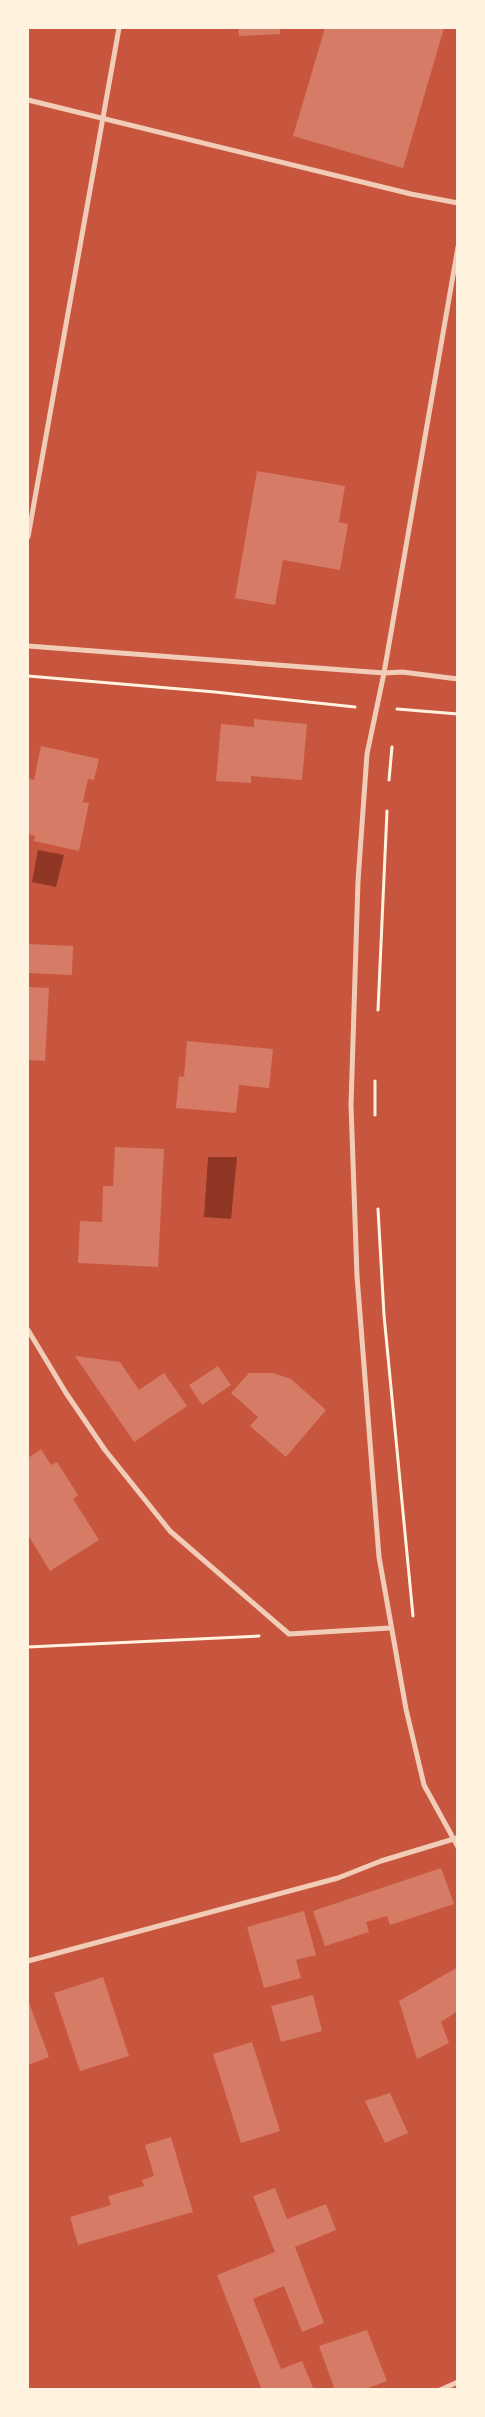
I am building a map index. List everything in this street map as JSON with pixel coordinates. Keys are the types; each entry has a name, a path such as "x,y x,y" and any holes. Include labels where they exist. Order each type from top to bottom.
{"street":[{"path":"28,536 119,28"},
{"path":"28,100 103,120 402,192 458,203"},
{"path":"458,247 384,672 367,754 358,881 351,1105 358,1276 370,1468 379,1557 390,1628 424,1785 456,1838 458,1847"},
{"path":"28,646 402,672 458,679"},
{"path":"28,1330 66,1393 106,1450 170,1531 289,1634 390,1628"},
{"path":"28,1961 338,1878 381,1861 456,1838"},
{"path":"440,2390 458,2382"}],"path":[{"path":"396,718 402,672"},
{"path":"28,676 458,714"},
{"path":"389,782 393,746"},
{"path":"378,1012 387,801"},
{"path":"375,1122 376,1078"},
{"path":"378,1199 384,1315 396,1421 403,1527 415,1623"},
{"path":"28,1647 289,1634"}],"shaded area":[{"path":"38,850 64,855 56,887 32,882"},
{"path":"208,1157 237,1157 231,1219 204,1217"}],"building":[{"path":"238,28 280,28 280,34 239,36"},
{"path":"325,28 444,28 403,168 293,136"},
{"path":"257,471 345,486 339,522 348,524 340,570 283,560 275,605 235,598"},
{"path":"254,719 307,724 302,780 251,776 251,783 216,781 221,724 254,727"},
{"path":"41,746 99,759 94,780 88,779 83,802 89,803 79,851 34,841 35,836 28,834 28,778 34,780"},
{"path":"28,944 73,946 72,975 28,973"},
{"path":"28,987 49,988 45,1061 28,1060"},
{"path":"187,1041 273,1049 269,1088 239,1085 236,1113 176,1108 179,1076 184,1077"},
{"path":"115,1147 164,1149 158,1267 78,1263 80,1221 102,1222 103,1186 113,1186"},
{"path":"75,1356 120,1362 139,1390 164,1373 187,1406 134,1442"},
{"path":"218,1366 231,1385 202,1405 189,1385"},
{"path":"249,1373 273,1373 291,1379 326,1410 286,1457 250,1426 258,1417 231,1393"},
{"path":"41,1449 51,1465 57,1462 78,1495 73,1499 99,1540 50,1571 28,1535 28,1458"},
{"path":"441,1868 454,1904 390,1925 387,1916 366,1922 369,1932 325,1946 313,1911"},
{"path":"304,1911 316,1955 296,1960 301,1978 264,1988 247,1927"},
{"path":"458,1967 458,2014 456,2012 441,2022 449,2043 417,2059 399,2001"},
{"path":"103,1977 129,2056 80,2071 54,1993"},
{"path":"313,1995 322,2031 281,2042 271,2006"},
{"path":"28,2000 49,2057 28,2065"},
{"path":"252,2042 280,2131 241,2143 213,2054"},
{"path":"390,2093 408,2133 385,2143 365,2101"},
{"path":"171,2137 193,2212 78,2245 70,2217 111,2205 108,2196 144,2186 142,2180 154,2176 145,2145"},
{"path":"275,2188 287,2219 326,2204 336,2230 295,2247 324,2323 302,2332 284,2286 253,2299 281,2369 302,2361 314,2390 262,2390 217,2275 275,2252 253,2196"},
{"path":"367,2330 387,2381 363,2390 335,2390 319,2346"}]}
